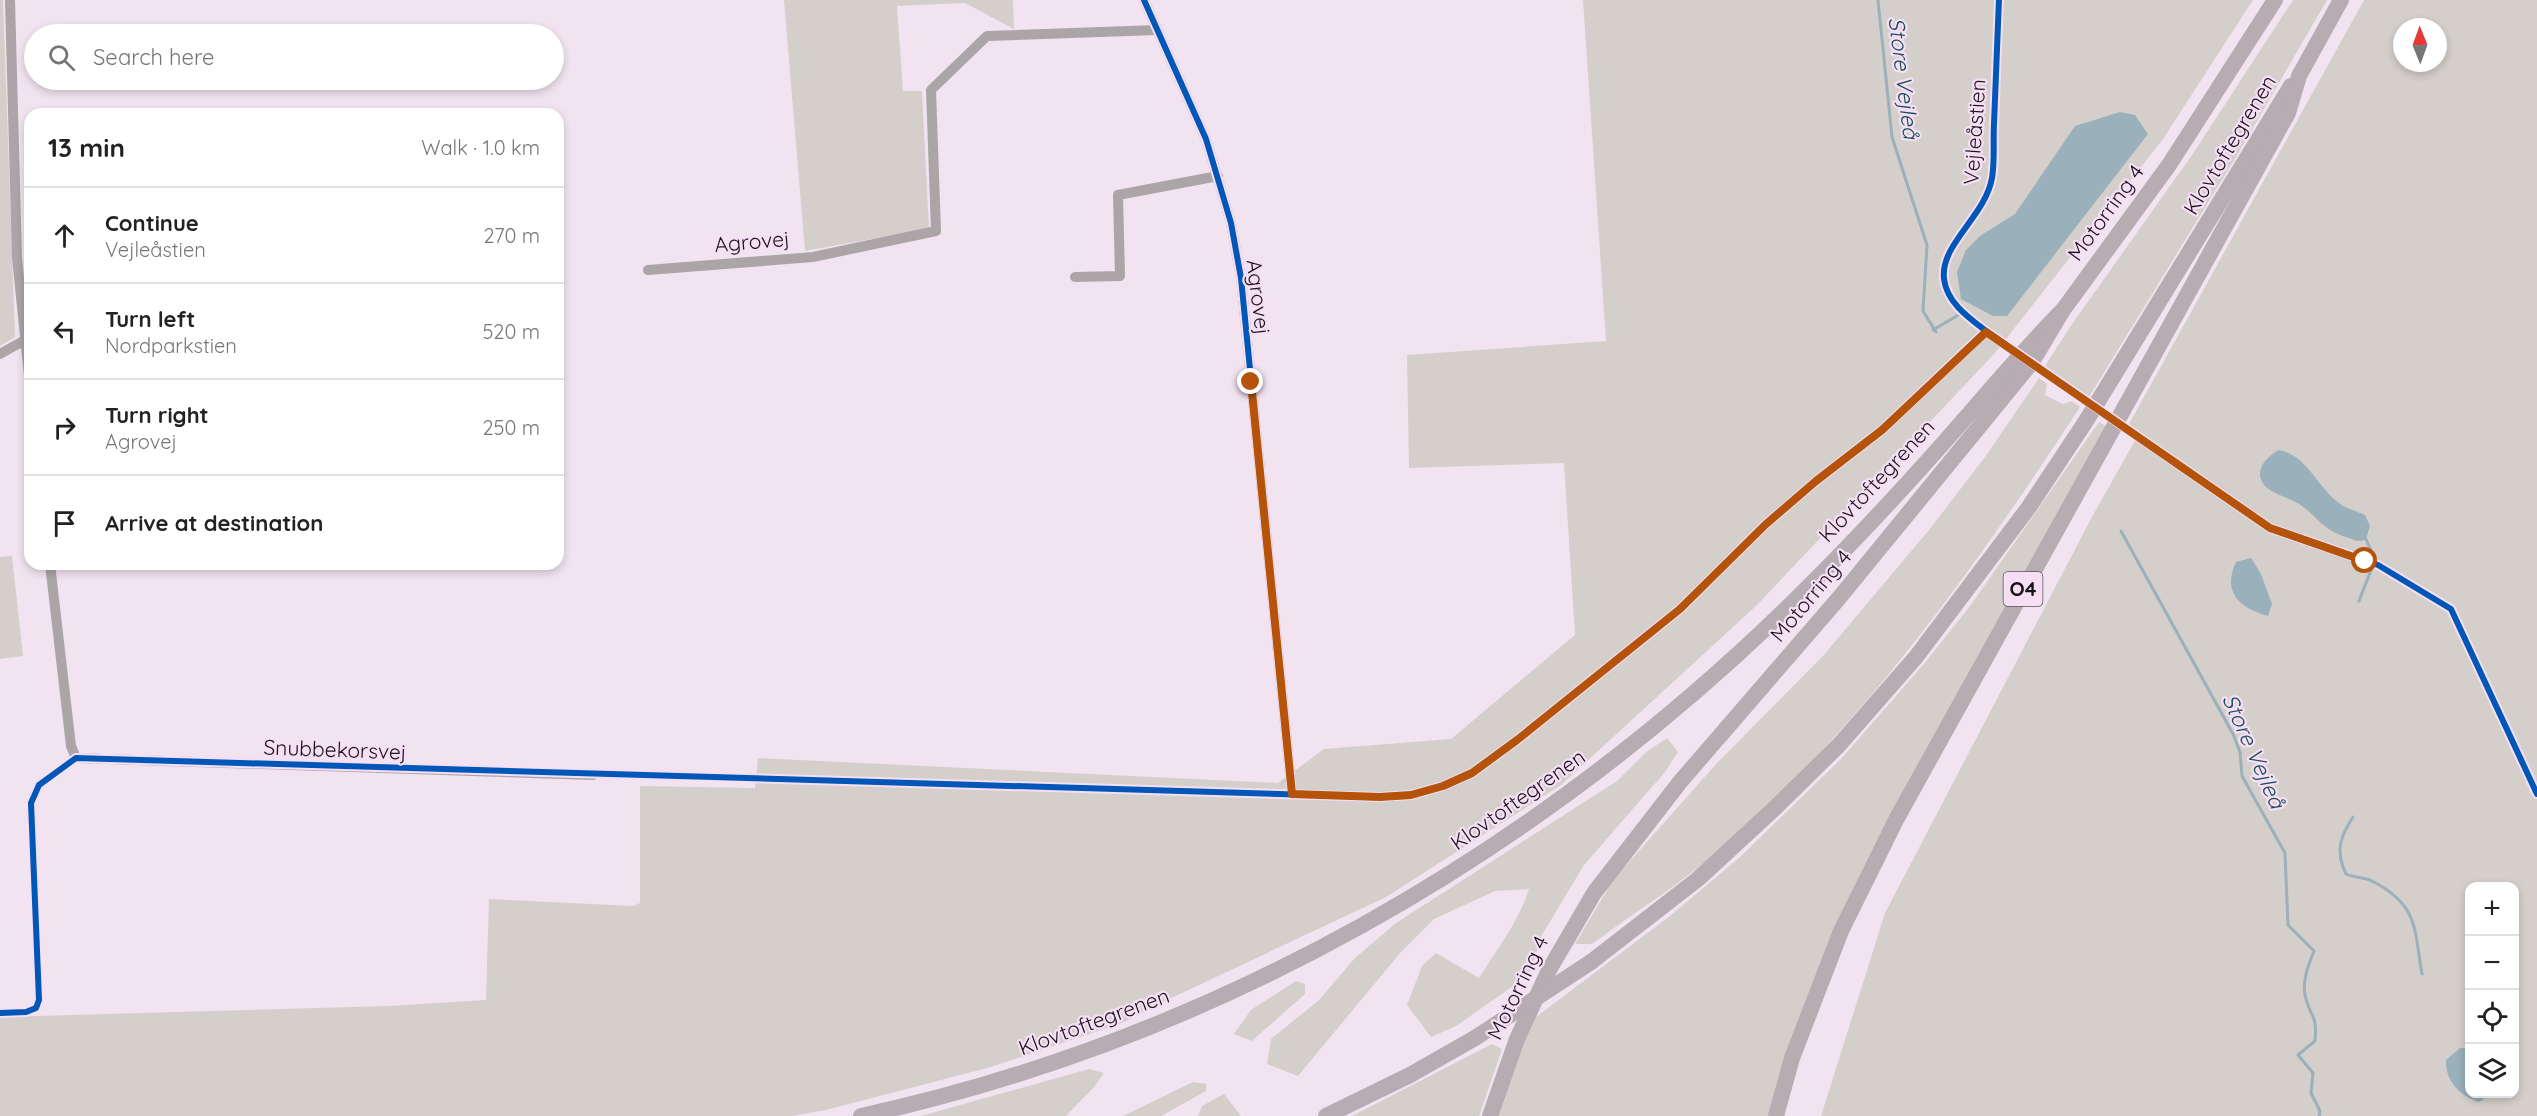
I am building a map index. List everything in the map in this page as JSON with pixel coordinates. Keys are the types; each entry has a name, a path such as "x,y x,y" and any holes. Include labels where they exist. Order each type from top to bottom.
{"highway":[{"name":"Motorring 4","path":"1490,1116 1517,1039 1549,970 1594,893 1680,782 1937,481 2032,362 2063,310 2169,165 2276,0"},
{"name":"O4","path":"1776,1116 1792,1058 1841,932 1897,818 2288,113 2298,76 2341,0"},
{"name":"Klovtoftegrenen","path":"1326,1116 1410,1075 1475,1038 1590,962 1698,879 1839,745 1916,657 2029,507 2173,283 2276,108 2298,76"},
{"name":"Klovtoftegrenen","path":"861,1116 1021,1073 1156,1026 1291,964 1356,930 1412,899 1513,834 1642,736 1737,655 1790,605 1860,534 2019,354 2063,310"}],"street":[{"path":"10,0 17,258 24,330"},
{"name":"Agrovej","path":"1144,0 1206,139 1218,176 1241,278 1292,794"},
{"name":"Agrovej","path":"648,270 813,257 936,231 932,90 987,36 1156,30"},
{"path":"1075,277 1120,276 1118,195 1218,176"},
{"path":"0,354 24,341"},
{"name":"Snubbekorsvej","path":"51,570 71,746 76,758 593,775"}],"shaded area":[{"path":"0,0 3,0 15,337 0,346"},
{"path":"784,0 1013,0 1014,29 965,3 897,6 903,91 922,91 929,229 805,251"},
{"path":"1583,0 2253,0 2163,139 1995,353 1757,605 1561,785 1386,897 1122,1023 991,1067 826,1110 792,1116 0,1116 0,1017 388,1006 486,1000 489,899 633,906 640,903 640,786 755,788 758,758 1278,783 1324,749 1451,739 1575,635 1564,463 1409,468 1407,355 1606,341"},
{"path":"2293,0 2327,0 2236,157 2089,397 2045,367 2047,363 2192,155"},
{"path":"2364,0 2537,0 2537,1116 1821,1116 1885,913 2093,515 2140,432 2129,424"},
{"path":"2039,378 2047,384 2045,395 2063,404 2072,401 2080,407 1998,529 1910,648 1813,760 1761,812 1706,861 1592,944 1575,944 1613,880 1718,762 1822,657 1929,530 1985,457"},
{"path":"2099,422 2106,426 1908,785 1769,1116 1497,1116 1532,1020 1670,916 1740,857 1841,759 1923,665 1970,606"},
{"path":"12,556 23,656 0,659 0,557"},
{"path":"1667,738 1678,752 1665,772 1584,865 1542,935 1529,975 1456,1026 1431,1037 1407,1005 1422,966 1436,953 1479,978 1514,924 1529,889 1495,891 1434,919 1401,952 1298,1076 1267,1064 1271,1039 1319,1000 1355,958 1396,923 1617,781 1646,752"},
{"path":"1296,981 1305,984 1305,994 1252,1041 1234,1034 1251,1010"},
{"path":"1492,1044 1502,1049 1479,1116 1352,1116"},
{"path":"1089,1069 1104,1073 1066,1116 921,1116"},
{"path":"1193,1082 1206,1084 1206,1091 1161,1116 1123,1116"},
{"path":"1224,1094 1241,1116 1198,1116 1202,1106"}],"water":[{"path":"2120,112 2135,115 2148,134 2007,316 1993,316 1961,299 1957,272 1966,250 1980,236 2015,214 2075,126"},
{"path":"2279,450 2289,453 2305,465 2339,503 2365,515 2370,526 2366,539 2357,541 2339,535 2299,504 2266,487 2262,482 2260,471 2265,461"},
{"path":"2251,558 2261,574 2272,604 2268,616 2241,603 2232,590 2232,573 2236,562"},
{"path":"2460,1048 2465,1048 2465,1095 2454,1086 2448,1074 2446,1060"},
{"path":"2470,1098 2484,1098 2478,1102"}],"waterway":[{"name":"Store Vejleå","path":"1878,0 1892,137 1927,245 1923,311 1936,332"},
{"path":"1933,330 1960,314"},
{"name":"Store Vejleå","path":"2121,531 2233,734 2240,752 2242,776 2285,853 2288,925 2314,951 2304,987 2308,1006 2315,1021 2315,1041 2298,1055 2313,1073 2311,1093 2320,1111 2319,1116"},
{"path":"2359,601 2375,560 2366,539"},
{"path":"2353,817 2340,844 2346,874 2372,881 2399,899 2412,920 2422,974"}],"cycle path":[{"path":"1144,0 1206,139 1231,223 1241,278 1292,794"},
{"name":"Vejleåstien","path":"1999,0 1992,178 1988,192 1949,254 1945,266 1946,288 1954,303 1986,331 2270,528 2378,565 2451,609 2537,794"},
{"path":"0,1013 26,1012 36,1008 39,1000 31,803 39,785 76,758 1380,797 1411,795 1443,786 1472,773 1517,740 1680,609 1765,525 1816,481 1882,430 1986,331"}],"route":[{"path":"1251,382 1292,794 1380,797 1411,795 1443,786 1472,773 1517,740 1680,609 1765,525 1816,481 1882,430 1986,332 2126,431 2205,480 2270,528 2365,561"}]}
